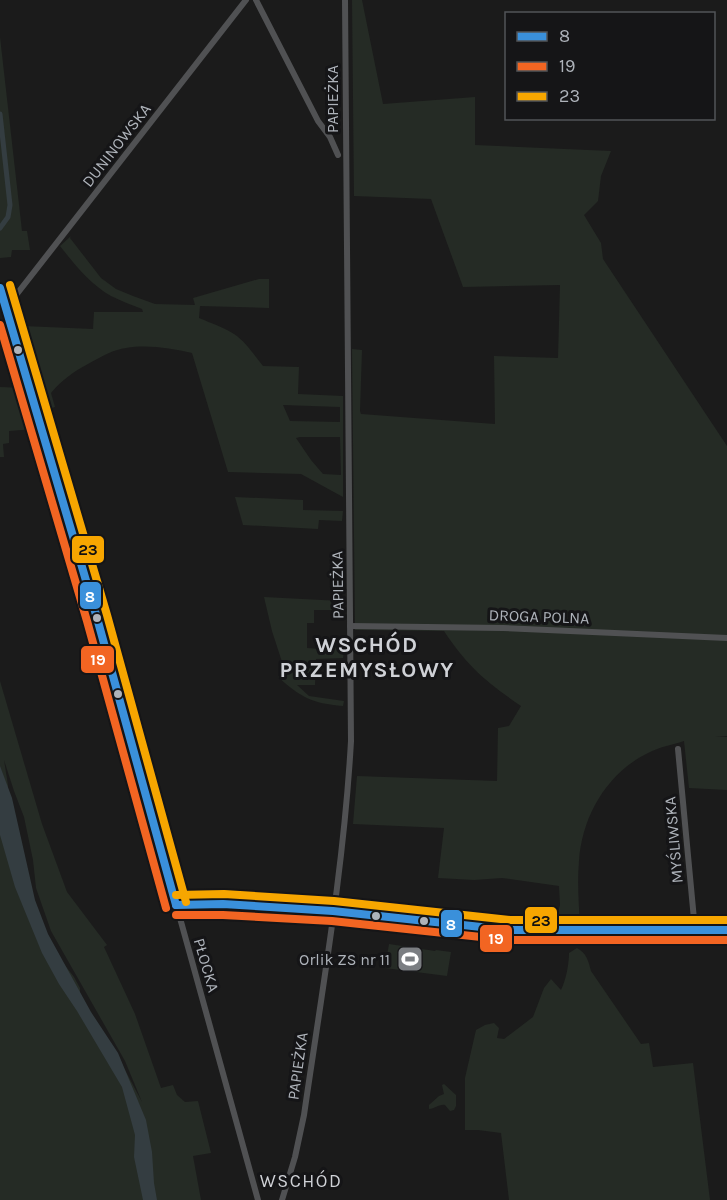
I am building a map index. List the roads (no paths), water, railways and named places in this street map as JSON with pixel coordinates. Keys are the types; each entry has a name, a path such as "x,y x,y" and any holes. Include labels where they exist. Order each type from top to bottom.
{"street":[{"name":"PAPIEŻKA","path":"282,1200 300,1137 342,850 348,784 351,714 345,0"},
{"path":"245,2 258,3"},
{"name":"DUNINOWSKA","path":"5,304 13,299 245,2"},
{"name":"PAPIEŻKA","path":"258,3 318,121 330,137 338,155"},
{"name":"PŁOCKA","path":"0,288 97,618 258,1200"},
{"name":"DROGA POLNA","path":"350,626 503,628 727,639"},
{"name":"MYŚLIWSKA","path":"678,749 695,930"},
{"path":"176,905 223,904 333,911 509,930 727,930"}],"waterway":[{"path":"0,114 10,205 8,217 0,228"}],"place":[{"name":"Orlik ZS nr 11","path":"410,959"}],"district":[{"name":"WSCHÓD PRZEMYSŁOWY","path":"367,656"},
{"name":"WSCHÓD","path":"301,1181"}]}
